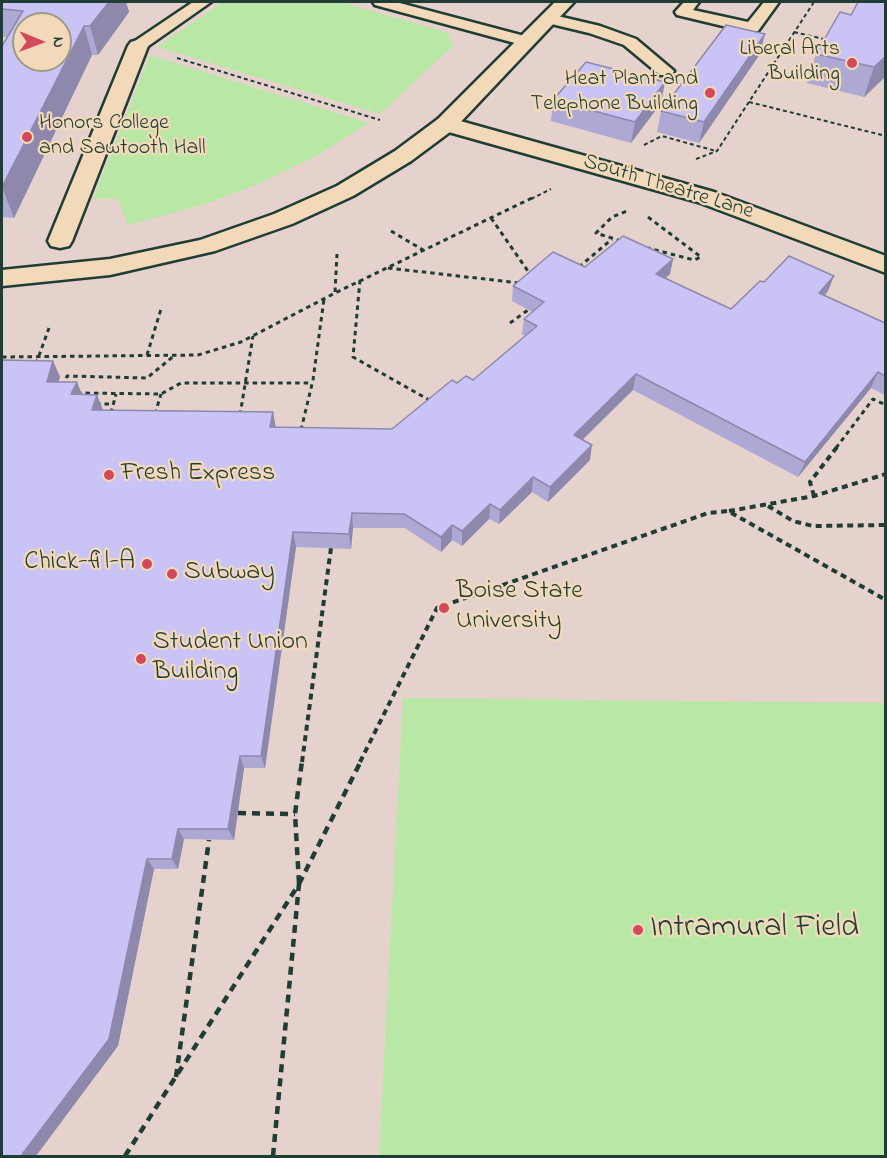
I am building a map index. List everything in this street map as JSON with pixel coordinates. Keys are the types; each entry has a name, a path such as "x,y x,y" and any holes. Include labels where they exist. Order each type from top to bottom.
{"street":[{"path":"2,278 110,267 206,246 283,219 345,191 403,156 446,124 566,2"},
{"path":"60,241 138,46"},
{"name":"South Theatre Lane","path":"446,124 706,197 831,242 885,265"}],"lane":[{"path":"138,46 203,2"},
{"path":"380,2 526,41"},
{"path":"692,2 683,12 752,28 771,2"},
{"path":"549,19 619,37 648,55 666,71"}],"path":[{"path":"692,161 717,151 814,2"},
{"path":"794,32 832,40"},
{"path":"138,46 380,120"},
{"path":"749,102 885,136"},
{"path":"641,147 662,136 717,151"},
{"path":"2,357 198,355 241,342 360,280 558,186"},
{"path":"623,241 596,233 612,216 627,211"},
{"path":"644,247 694,260 700,257 646,216"},
{"path":"491,218 530,274 539,279"},
{"path":"391,231 423,250"},
{"path":"577,268 613,239"},
{"path":"335,293 337,254"},
{"path":"386,268 519,283 528,288"},
{"path":"519,283 530,274"},
{"path":"360,280 353,357 439,406"},
{"path":"300,433 312,383 324,298"},
{"path":"147,355 161,309"},
{"path":"510,323 528,310"},
{"path":"35,365 49,328"},
{"path":"239,416 253,336"},
{"path":"63,389 67,376 147,378 175,355"},
{"path":"52,365 56,356"},
{"path":"16,365 19,357"},
{"path":"56,389 73,393 161,394 181,382 312,383"},
{"path":"116,394 110,414 122,414"},
{"path":"144,414 155,414 161,394"},
{"path":"814,496 810,482 873,399 885,405"},
{"path":"92,404 113,404"},
{"path":"125,1156 299,884 437,608 708,513 767,506 814,496 885,474"},
{"path":"767,506 793,521 813,526 885,525"},
{"path":"728,511 885,600"},
{"path":"273,1156 299,884 295,814 331,548"},
{"path":"238,813 295,814"},
{"path":"176,1079 209,840"}],"shaded area":[{"name":"Boise State University","path":"2,2 885,2 885,1156 2,1156"}],"green space":[{"path":"223,2 341,2 453,34 447,37 454,45 380,114 157,47"},
{"path":"150,55 369,123 318,155 258,184 206,204 128,225 118,199 93,199"},
{"name":"Intramural Field","path":"403,698 885,703 885,1156 379,1156"}],"building":[{"path":"2,2 109,2 90,26 84,26 72,50 72,12 2,9"},
{"path":"858,2 885,2 885,57 874,67 816,54 840,12 851,15"},
{"path":"726,25 765,34 704,122 661,111"},
{"path":"12,29 12,72 61,72 2,187 2,46"},
{"path":"586,62 665,82 635,122 553,100"},
{"name":"Student Union Building","path":"623,236 673,259 656,274 731,309 760,281 764,282 789,256 834,276 819,293 885,323 885,376 878,372 805,462 636,374 574,435 592,445 550,487 533,477 500,510 490,504 462,531 452,525 441,537 404,514 352,513 349,534 293,532 261,756 240,756 228,829 178,829 172,859 147,859 109,1039 21,1156 2,1156 2,360 53,361 47,382 77,382 71,394 97,395 92,410 273,412 270,427 392,429 452,380 457,383 466,376 473,380 537,326 524,319 544,302 513,286 553,252 585,267"}],"place":[{"name":"Liberal Arts Building","path":"852,63"},
{"name":"Heat Plant and Telephone Building","path":"710,93"},
{"name":"Honors College and Sawtooth Hall","path":"27,137"},
{"name":"Fresh Express","path":"109,475"},
{"name":"Chick-fil-A","path":"147,564"},
{"name":"Subway","path":"172,574"},
{"name":"Boise State University","path":"444,608"},
{"name":"Student Union Building","path":"141,659"},
{"name":"Intramural Field","path":"638,930"}]}
